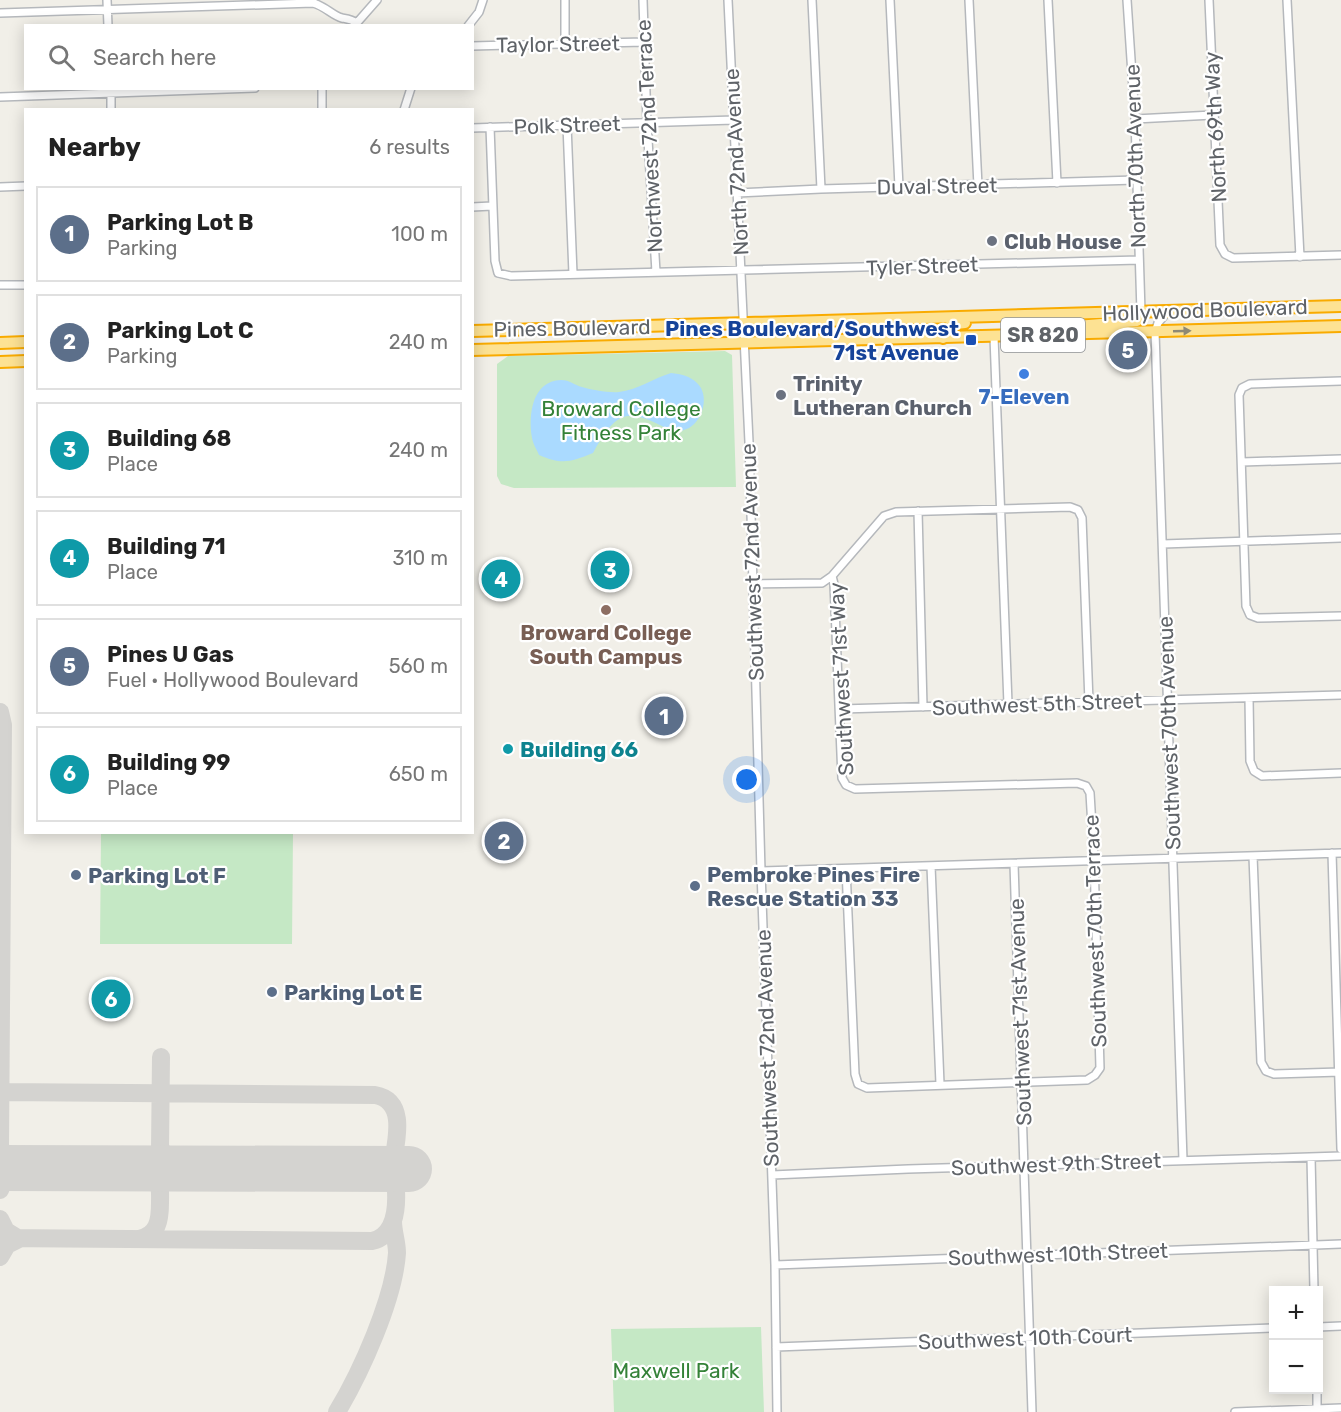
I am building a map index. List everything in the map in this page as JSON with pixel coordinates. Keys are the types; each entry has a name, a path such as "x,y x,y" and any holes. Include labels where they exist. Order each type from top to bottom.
{"highway":[{"name":"Hollywood Boulevard","path":"744,324 1341,306"},
{"path":"1064,334 1077,326 1137,321 1142,312"},
{"path":"943,338 945,329 955,324 1006,322 1010,316"},
{"name":"Pines Boulevard","path":"474,331 744,324"},
{"name":"Hollywood Boulevard","path":"745,342 1341,326"},
{"path":"492,350 498,337 505,330"},
{"path":"0,343 24,342"},
{"name":"Pines Boulevard","path":"474,350 745,342"},
{"path":"0,362 24,361"}],"street":[{"path":"107,0 108,24"},
{"path":"0,13 313,1 324,6 342,22 353,24 377,0"},
{"path":"469,24 483,0"},
{"path":"565,0 565,45"},
{"name":"Northwest 72nd Terrace","path":"643,0 647,123 656,272"},
{"name":"North 72nd Avenue","path":"728,0 744,324"},
{"path":"812,0 821,189"},
{"path":"890,0 899,187"},
{"path":"969,0 978,186"},
{"path":"1048,0 1057,183"},
{"name":"North 70th Avenue","path":"1127,0 1135,119 1142,312"},
{"name":"North 69th Way","path":"1209,0 1221,245 1225,254 1233,258 1300,257"},
{"path":"1287,0 1300,257 1341,255"},
{"name":"Taylor Street","path":"474,46 644,42"},
{"path":"0,96 158,90"},
{"path":"322,90 322,108"},
{"path":"405,108 410,90"},
{"path":"110,91 111,108"},
{"path":"1135,119 1214,115"},
{"name":"Polk Street","path":"474,128 734,120"},
{"path":"567,125 573,274"},
{"path":"474,207 492,206 490,127"},
{"name":"Duval Street","path":"737,193 1137,180"},
{"path":"0,187 24,186"},
{"name":"Tyler Street","path":"492,206 495,261 498,273 511,276 1140,260"},
{"path":"0,285 24,285"},
{"path":"1155,332 1158,323 1168,311"},
{"name":"Southwest 72nd Avenue","path":"744,324 775,1265 777,1412"},
{"name":"Southwest 70th Avenue","path":"1155,332 1183,1160"},
{"path":"994,336 1008,704"},
{"path":"1341,381 1250,384 1242,388 1239,395 1246,606 1250,615 1258,618 1341,616"},
{"path":"1242,462 1341,459"},
{"name":"Southwest 71st Way","path":"1086,786 1077,783 855,789 846,785 842,778 841,709 832,576 884,516 896,512 1070,507 1078,510 1082,518 1089,702"},
{"path":"918,512 923,707"},
{"path":"1163,544 1341,538"},
{"path":"753,584 822,583 832,576"},
{"name":"Southwest 5th Street","path":"841,709 1341,695"},
{"path":"1249,698 1250,761 1254,771 1262,776 1341,773"},
{"name":"Southwest 70th Terrace","path":"1022,1083 1087,1080 1100,1068 1094,860 1090,794 1086,786"},
{"path":"1332,853 1341,1149"},
{"path":"761,871 1341,853"},
{"path":"1253,856 1261,1062 1266,1071 1274,1074 1340,1072"},
{"name":"Southwest 71st Avenue","path":"1014,864 1032,1412"},
{"path":"931,866 940,1084"},
{"path":"846,869 855,1074 858,1084 867,1088 1022,1083"},
{"path":"1311,1156 1314,1286"},
{"name":"Southwest 9th Street","path":"772,1175 1341,1156"},
{"name":"Southwest 10th Street","path":"775,1265 1341,1244"},
{"path":"1323,1327 1341,1326"},
{"name":"Southwest 10th Court","path":"776,1347 1269,1328"},
{"path":"1317,1394 1317,1410"},
{"path":"1235,1412 1341,1408"}],"green space":[{"name":"Broward College Fitness Park","path":"725,351 732,355 736,487 514,488 501,484 497,476 497,364 508,356"},
{"path":"101,834 293,834 292,944 100,944"},
{"name":"Maxwell Park","path":"761,1327 764,1412 614,1412 611,1329"}],"water":[{"path":"671,373 691,379 701,388 703,394 701,413 689,428 676,433 647,419 627,416 610,426 593,453 566,461 539,455 533,440 531,419 534,401 544,386 551,382 564,380 591,389 619,392"}],"taxiway":[{"path":"0,712 3,725 0,1148"},
{"path":"142,1169 154,1162 160,1149 161,1057"},
{"path":"0,1092 375,1095 386,1099 392,1106 397,1125 392,1171 396,1191 395,1214 385,1234 372,1241 0,1238"},
{"path":"0,1145 6,1160 20,1168"},
{"path":"160,1146 165,1159 179,1169"},
{"path":"0,1190 5,1177 20,1168"},
{"path":"139,1239 150,1234 157,1226 160,1209 158,1183 152,1174 142,1169"},
{"path":"0,1219 6,1231 19,1239"},
{"path":"337,1412 366,1356 390,1292 397,1253 393,1221"},
{"path":"0,1257 7,1245 19,1239"}],"runway":[{"path":"0,1168 409,1169"}],"place":[{"name":"Club House","path":"992,241"},
{"name":"Pines Boulevard/Southwest 71st Avenue","path":"971,340"},
{"name":"Pines U Gas","path":"1128,350"},
{"name":"7-Eleven","path":"1024,374"},
{"name":"Trinity Lutheran Church","path":"781,395"},
{"name":"Building 68","path":"610,570"},
{"name":"Building 71","path":"501,579"},
{"name":"Broward College South Campus","path":"606,610"},
{"name":"Parking Lot B","path":"664,716"},
{"name":"Building 66","path":"508,749"},
{"name":"Parking Lot C","path":"504,841"},
{"name":"Parking Lot F","path":"76,875"},
{"name":"Pembroke Pines Fire Rescue Station 33","path":"695,886"},
{"name":"Parking Lot E","path":"272,992"},
{"name":"Building 99","path":"111,999"}]}
